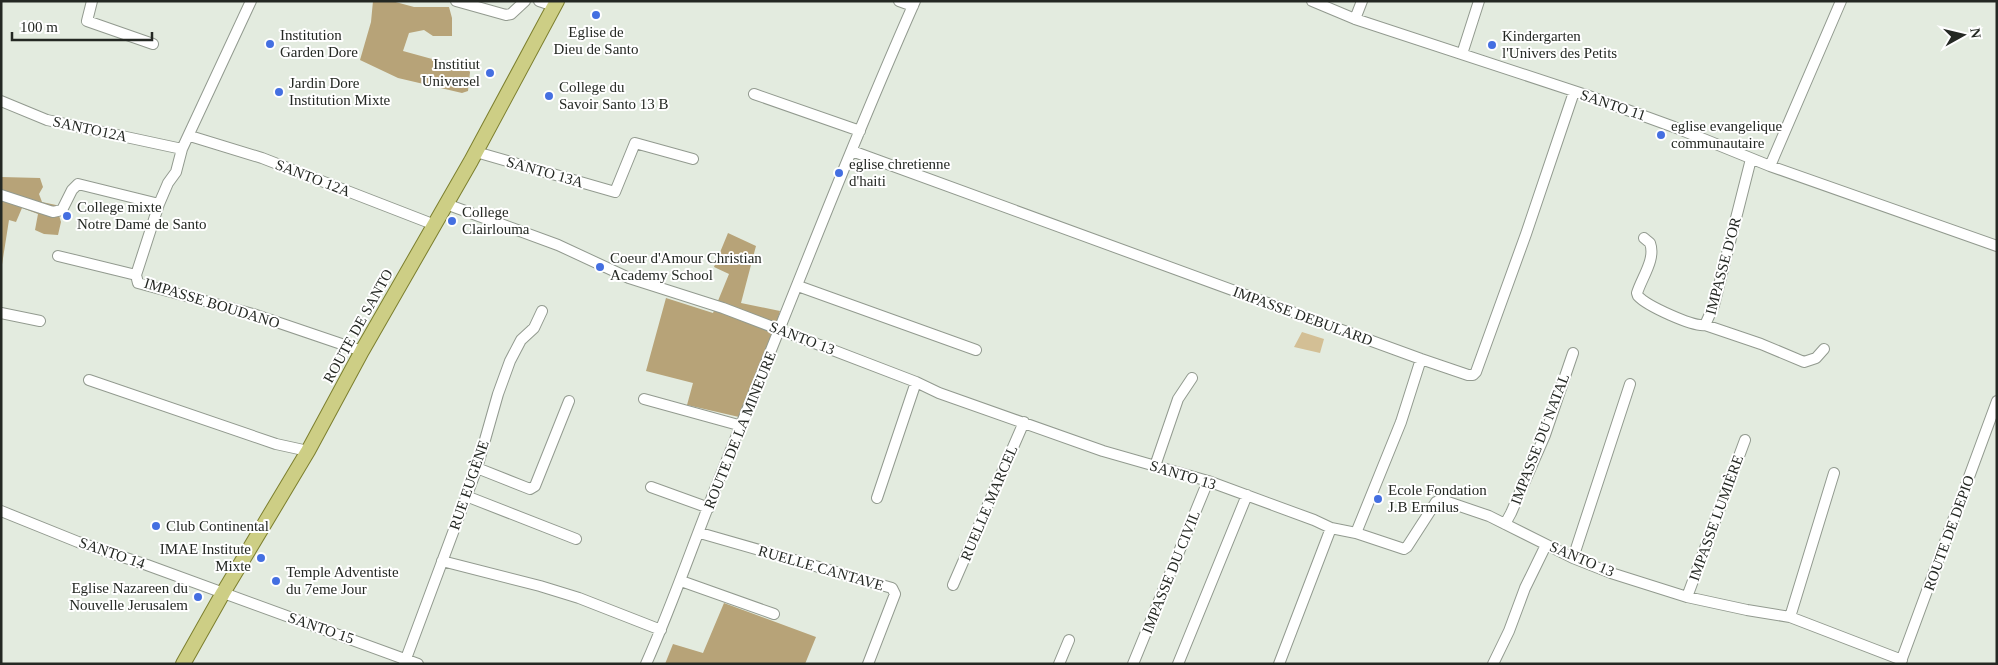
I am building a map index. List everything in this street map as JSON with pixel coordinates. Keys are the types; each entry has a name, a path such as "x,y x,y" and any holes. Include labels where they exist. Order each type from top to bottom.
{"main road":[{"name":"ROUTE DE SANTO","path":"183,664 308,451 362,351 476,152 555,4"}],"street":[{"path":"92,1 87,22 153,44"},
{"name":"IMPASSE BOUDANO","path":"251,1 190,136 182,149 176,172 168,183 159,204 136,275 138,283 253,314 362,351"},
{"path":"456,1 506,15 511,14 524,1"},
{"path":"539,1 555,4"},
{"path":"899,1 914,3"},
{"name":"SANTO 11","path":"1312,1 1355,20 1462,54 1674,127 1770,166 1997,246"},
{"path":"1355,20 1362,1"},
{"path":"1462,54 1479,1"},
{"path":"1770,166 1841,1"},
{"name":"ROUTE DE LA MINEURE","path":"646,664 681,581 860,131 914,3"},
{"name":"IMPASSE DEBULARD","path":"852,151 1421,359 1473,375 1476,372 1526,234 1574,92"},
{"path":"754,94 860,131"},
{"name":"SANTO12A","path":"1,101 46,120 182,149"},
{"name":"SANTO 12A","path":"190,136 262,158 435,224"},
{"name":"SANTO 13A","path":"476,152 615,192 635,143 693,159"},
{"name":"IMPASSE D'OR","path":"1644,238 1650,242 1652,256 1638,288 1638,296 1696,325 1705,324 1714,305 1752,159"},
{"path":"1,195 53,212 62,210 72,190 78,184 159,204"},
{"name":"SANTO 13","path":"446,204 558,245 629,278 723,308 916,382 939,393 1024,422 1062,438 1208,481 1331,528 1356,532 1404,549 1439,500 1489,516 1573,558 1612,573 1687,597 1790,617 1901,662"},
{"path":"58,256 136,275"},
{"path":"798,286 976,350"},
{"name":"RUE EUGÈNE","path":"405,662 477,468 498,394 510,361 521,340 534,328 542,311"},
{"path":"1,313 40,321"},
{"path":"1705,324 1804,362 1816,358 1824,349"},
{"name":"IMPASSE DU NATAL","path":"1505,524 1512,513 1545,435 1574,353"},
{"path":"1356,532 1401,422 1421,359"},
{"path":"1155,466 1178,398 1192,378"},
{"path":"89,380 276,444 308,451"},
{"path":"877,498 916,382"},
{"path":"1573,558 1630,384"},
{"path":"644,399 742,426"},
{"path":"477,468 530,489 534,486 569,400"},
{"name":"ROUTE DE DEPIO","path":"1901,662 1930,589 1997,401"},
{"name":"RUELLE MARCEL","path":"953,585 1024,422"},
{"name":"IMPASSE LUMIÈRE","path":"1687,597 1745,440"},
{"path":"1790,617 1834,473"},
{"name":"IMPASSE DU CIVIL","path":"1133,664 1208,481"},
{"path":"650,487 709,508"},
{"path":"1178,664 1247,495"},
{"path":"466,496 576,539"},
{"name":"SANTO 14","path":"1,511 78,542 223,593"},
{"path":"1279,664 1331,528"},
{"name":"RUELLE CANTAVE","path":"700,533 892,588 895,594 868,664"},
{"path":"1493,664 1509,631 1524,588 1546,544"},
{"path":"442,561 579,598 661,630"},
{"path":"681,581 774,614"},
{"name":"SANTO 15","path":"223,593 405,662 418,664"},
{"path":"1059,664 1069,640"}],"shaded area":[{"path":"373,1 392,1 414,7 449,7 452,18 452,36 433,36 424,30 409,33 403,51 443,62 463,63 470,72 468,91 462,93 398,78 360,60 371,22"},
{"path":"1,177 40,178 43,187 39,194 42,202 56,205 61,222 58,235 44,234 35,230 38,214 22,208 16,222 9,220 1,271"},
{"path":"728,233 756,246 741,303 780,311 774,333 739,417 687,405 693,383 646,371 666,298 713,313 729,274 714,267"},
{"path":"1302,332 1324,339 1320,353 1294,347"},
{"path":"724,603 816,637 805,664 665,664 673,644 703,653"}],"place":[{"name":"Eglise de Dieu de Santo","path":"596,15"},
{"name":"Institution Garden Dore","path":"270,44"},
{"name":"Kindergarten l'Univers des Petits","path":"1492,45"},
{"name":"Institiut Universel","path":"490,73"},
{"name":"Jardin Dore Institution Mixte","path":"279,92"},
{"name":"College du Savoir Santo 13 B","path":"549,96"},
{"name":"eglise evangelique communautaire","path":"1661,135"},
{"name":"eglise chretienne d'haiti","path":"839,173"},
{"name":"College mixte Notre Dame de Santo","path":"67,216"},
{"name":"College Clairlouma","path":"452,221"},
{"name":"Coeur d'Amour Christian Academy School","path":"600,267"},
{"name":"Ecole Fondation J.B Ermilus","path":"1378,499"},
{"name":"Club Continental","path":"156,526"},
{"name":"IMAE Institute Mixte","path":"261,558"},
{"name":"Temple Adventiste du 7eme Jour","path":"276,581"},
{"name":"Eglise Nazareen du Nouvelle Jerusalem","path":"198,597"}]}
